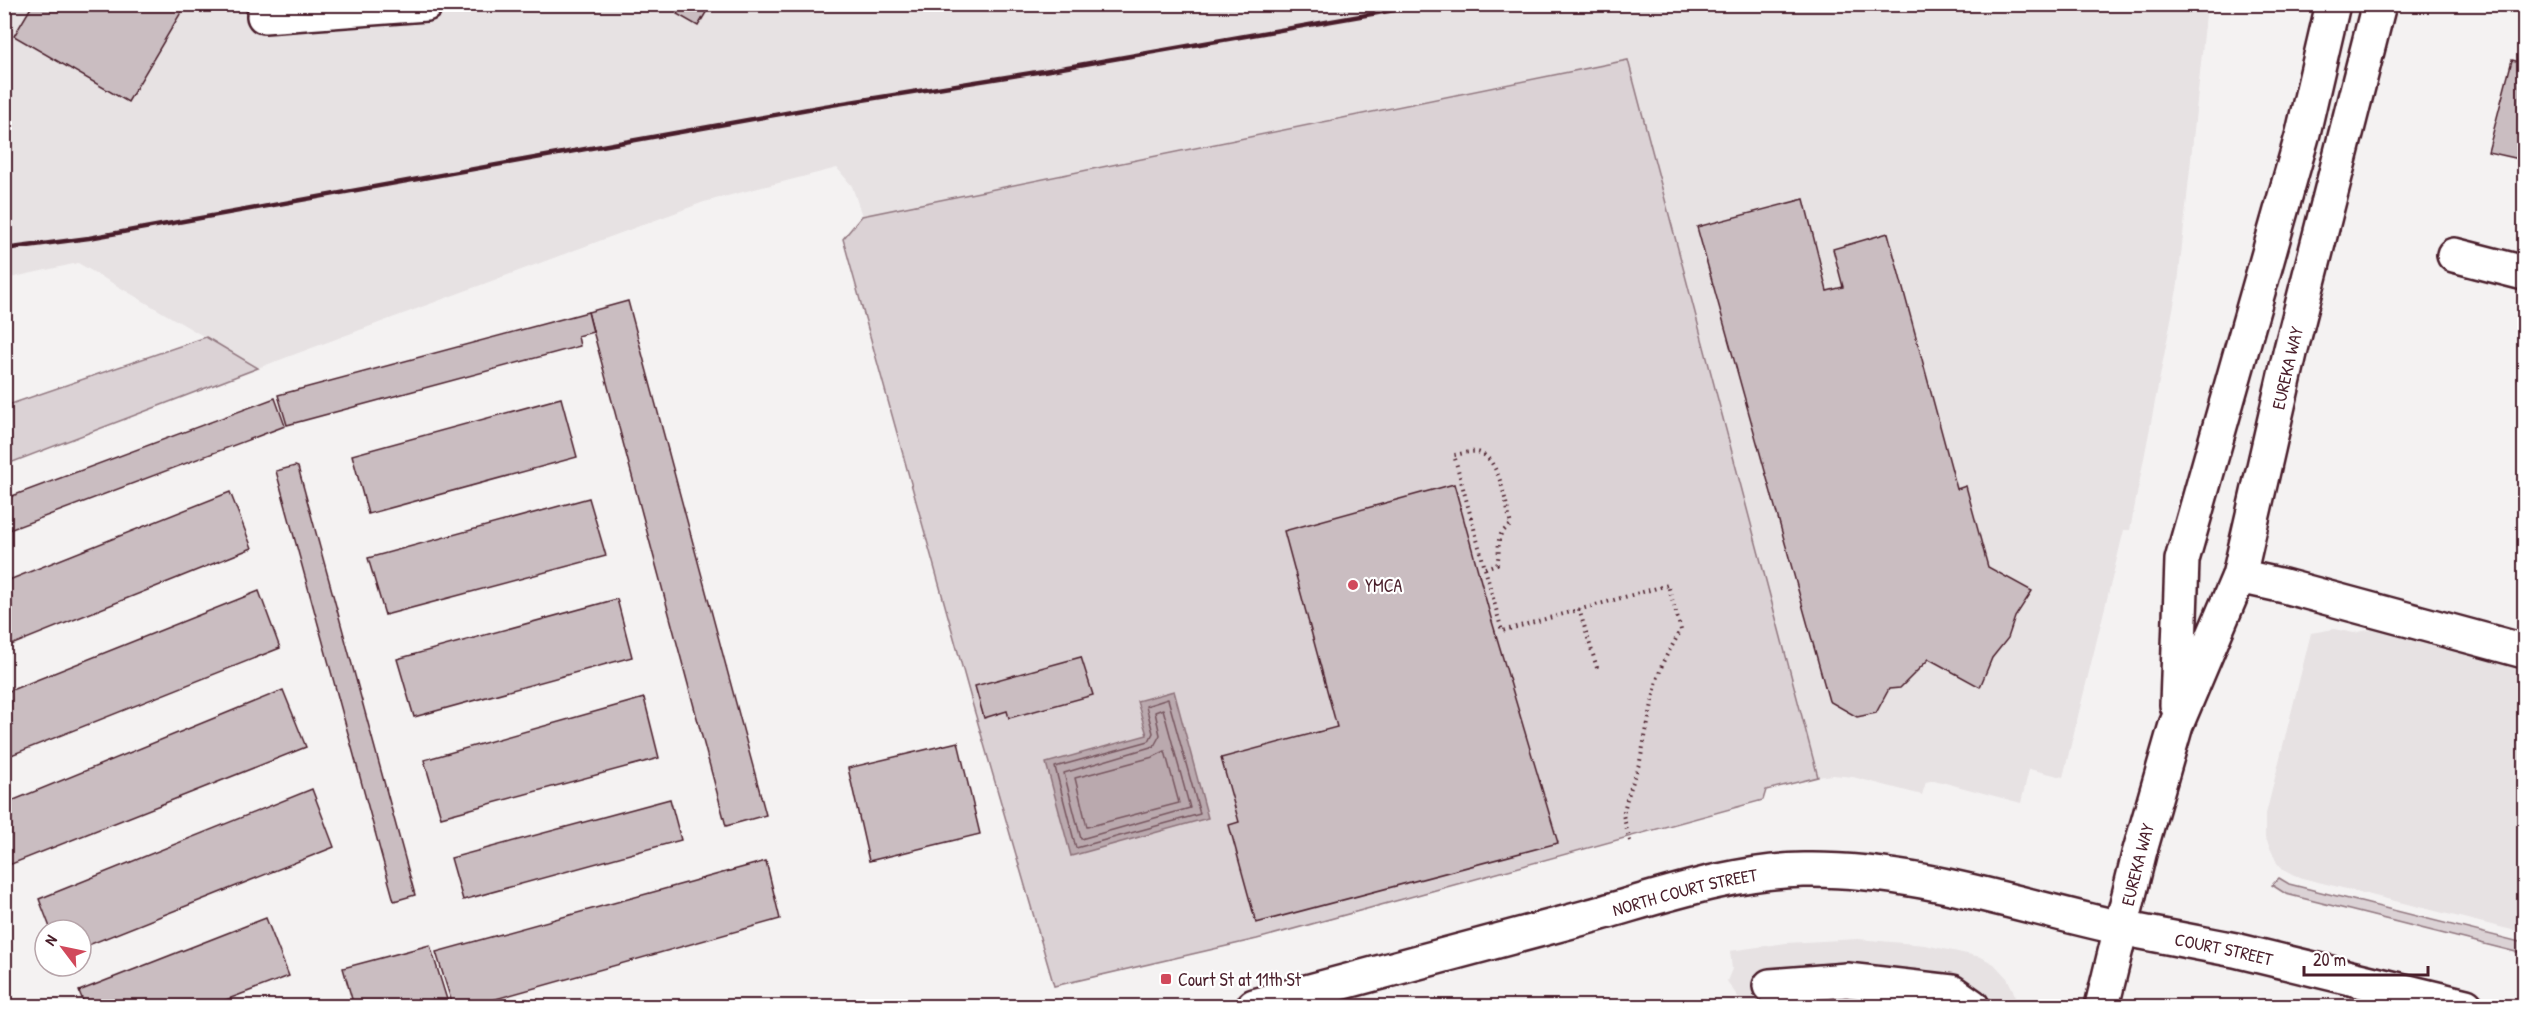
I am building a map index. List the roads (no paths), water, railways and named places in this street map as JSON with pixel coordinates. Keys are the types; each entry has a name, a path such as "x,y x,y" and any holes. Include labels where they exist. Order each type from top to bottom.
{"main road":[{"path":"264,16 426,4"},
{"name":"EUREKA WAY","path":"2176,725 2182,560 2303,133 2333,4"},
{"name":"EUREKA WAY","path":"2102,1006 2176,725 2239,576 2290,353 2379,4"},
{"path":"2454,255 2524,273"},
{"path":"2239,576 2524,651"},
{"name":"NORTH COURT STREET","path":"1254,1006 1673,894 1771,873 1803,870 1851,871 1954,887 2050,912 2121,927"},
{"name":"COURT STREET","path":"2121,927 2235,950 2466,1006"},
{"path":"1770,986 1847,980 1952,992 1972,1006"}],"water":[{"path":"1174,691 1208,818 1071,856 1046,763 1147,735 1137,701"}],"railway":[{"path":"4,249 89,238 825,106 1056,69 1429,4"}],"place":[{"name":"YMCA","path":"1353,585"},
{"name":"Court St at 11th St","path":"1166,979"}]}
